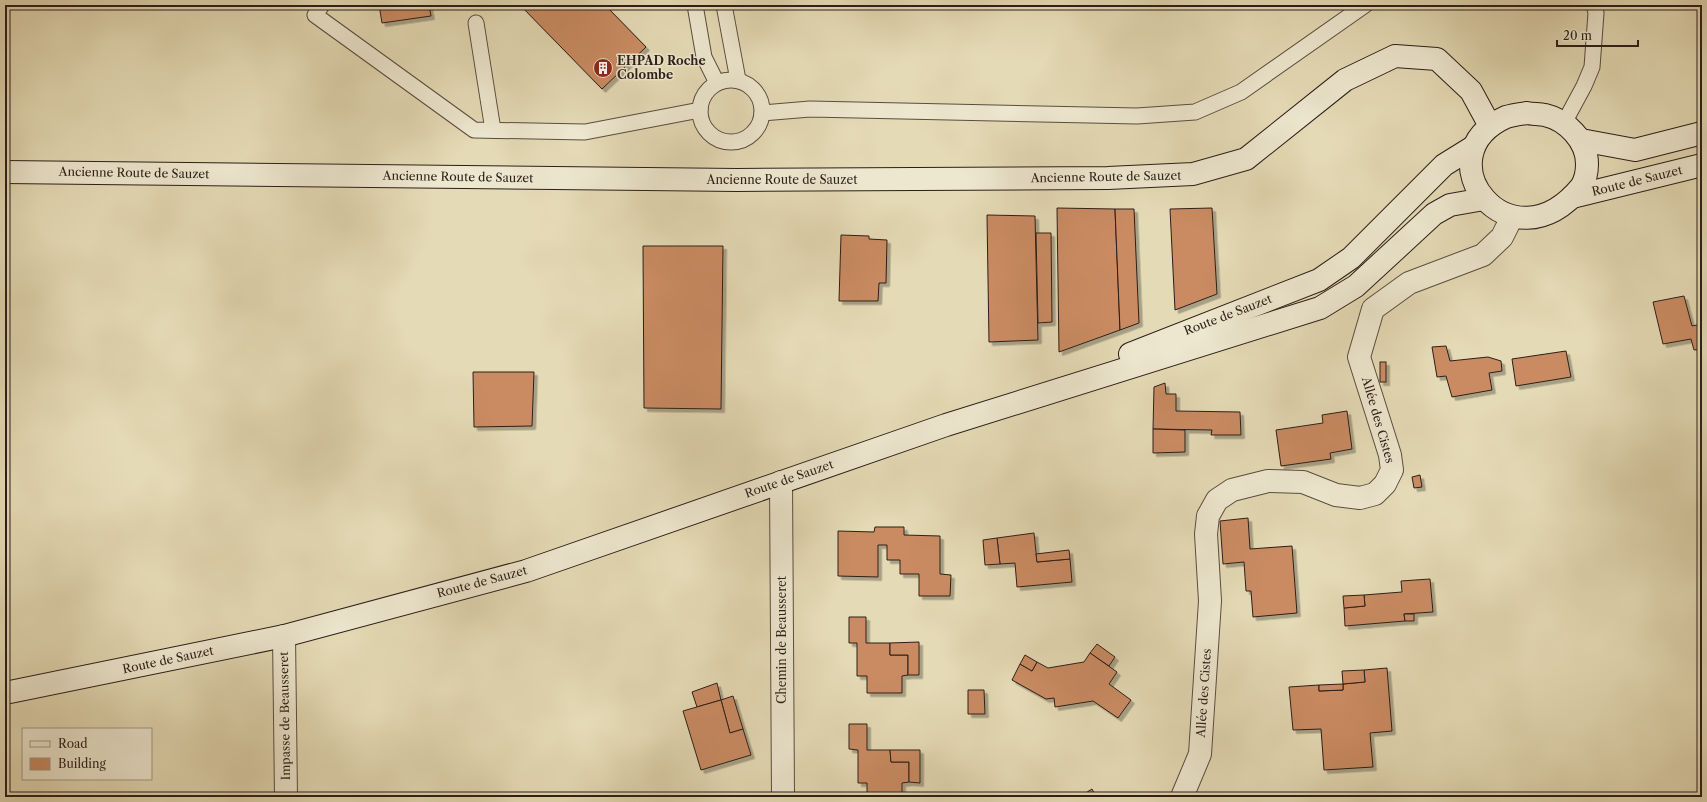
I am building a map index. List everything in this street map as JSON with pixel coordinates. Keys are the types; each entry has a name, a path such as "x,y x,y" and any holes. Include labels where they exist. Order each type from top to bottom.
{"street":[{"name":"Ancienne Route de Sauzet","path":"5,172 737,180 1108,178 1193,174 1246,159 1345,80 1395,56 1437,59 1471,91 1490,126"},
{"path":"1526,113 1546,115 1564,123 1581,140 1587,154 1587,170 1582,185 1560,208 1545,215 1529,218 1512,217 1496,210 1484,198 1474,183 1471,165 1473,147 1490,126 1507,117 1526,113"},
{"path":"1581,140 1635,150 1702,134"},
{"name":"Route de Sauzet","path":"946,425 1319,280 1351,258 1444,164 1473,147"},
{"name":"Route de Sauzet","path":"1572,197 1702,165"},
{"name":"Route de Sauzet","path":"5,693 284,636 526,571 946,425 1320,308 1356,286 1434,214 1450,205 1484,198"},
{"name":"Allée des Cistes","path":"1182,797 1200,754 1210,601 1206,534 1208,516 1217,500 1232,490 1268,481 1303,482 1336,495 1360,498 1375,494 1385,484 1392,470 1390,455 1359,357 1373,309 1409,283 1483,255 1502,237 1512,217"},
{"name":"Chemin de Beausseret","path":"781,482 783,797"},
{"name":"Impasse de Beausseret","path":"284,636 286,797"}],"lane":[{"path":"322,5 315,15 474,130 585,132 700,110"},
{"path":"695,5 704,57 717,83"},
{"path":"724,5 738,80"},
{"path":"762,113 810,110 1137,116 1195,112 1241,92 1365,5"},
{"path":"1564,123 1584,86 1592,67 1596,13 1594,5"},
{"path":"476,23 493,130"},
{"path":"727,80 738,80 748,85 756,92 761,102 762,113 760,123 754,132 745,139 735,142 724,141 714,137 707,130 702,120 700,110 702,99 708,90 717,83 727,80"}],"building":[{"path":"379,5 429,5 431,16 382,23"},
{"name":"EHPAD Roche Colombe","path":"520,5 605,5 646,47 602,89"},
{"path":"1057,208 1115,209 1120,330 1059,352"},
{"path":"1212,208 1217,294 1175,310 1170,209"},
{"path":"1115,209 1134,209 1139,323 1120,330"},
{"path":"987,215 1035,216 1038,340 989,342"},
{"path":"1036,233 1051,233 1052,322 1038,323"},
{"path":"841,235 869,236 869,239 887,240 886,283 879,283 878,301 839,301"},
{"path":"643,246 723,246 721,409 644,408"},
{"path":"1684,296 1692,326 1702,324 1702,349 1694,350 1691,339 1663,344 1653,302"},
{"path":"1446,346 1450,361 1488,357 1501,361 1502,371 1489,373 1492,390 1452,397 1446,376 1437,377 1432,347"},
{"path":"1566,351 1571,377 1516,386 1512,359"},
{"path":"1380,362 1386,362 1386,382 1380,382"},
{"path":"473,372 534,372 532,426 474,427"},
{"path":"1165,383 1166,394 1176,394 1176,411 1240,412 1241,435 1211,435 1212,430 1153,429 1154,387"},
{"path":"1347,411 1352,449 1330,453 1331,459 1281,466 1276,430 1323,423 1322,415"},
{"path":"1153,429 1185,430 1185,452 1153,453"},
{"path":"1420,475 1422,487 1414,488 1412,477"},
{"path":"1248,518 1250,549 1292,546 1297,613 1253,617 1251,591 1246,591 1244,562 1223,564 1220,521"},
{"path":"875,527 904,527 904,535 940,536 940,574 951,575 950,596 919,596 919,574 900,574 900,560 887,560 887,545 878,545 878,577 838,576 838,531 874,532"},
{"path":"1034,533 1037,562 1070,559 1072,582 1017,587 1015,563 1000,564 997,538"},
{"path":"997,538 1000,564 985,565 983,540"},
{"path":"1069,550 1070,559 1037,562 1036,554"},
{"path":"1430,579 1433,612 1404,614 1405,621 1345,626 1344,608 1365,606 1364,595 1402,592 1401,581"},
{"path":"1364,595 1365,606 1344,608 1343,596"},
{"path":"1404,614 1414,614 1414,621 1405,621"},
{"path":"849,617 866,617 866,643 890,643 890,655 908,655 908,675 902,676 902,693 867,693 867,676 857,676 857,643 849,643"},
{"path":"919,642 919,675 908,675 908,655 890,655 890,643"},
{"path":"1097,644 1115,657 1109,666 1090,653"},
{"path":"1090,653 1117,672 1109,684 1131,700 1118,718 1093,701 1055,707 1054,698 1046,699 1012,680 1020,664 1032,671 1037,662 1048,668 1084,662"},
{"path":"1025,655 1037,662 1032,671 1020,664"},
{"path":"1387,668 1392,731 1370,733 1373,767 1324,770 1321,729 1293,730 1289,687 1319,685 1319,691 1343,690 1343,684 1365,682 1364,670"},
{"path":"1364,670 1365,682 1343,684 1342,671"},
{"path":"717,683 721,700 697,707 692,692"},
{"path":"1343,684 1343,690 1319,691 1319,685"},
{"path":"968,690 984,690 985,714 968,714"},
{"path":"733,696 743,729 730,733 721,700"},
{"path":"721,700 730,733 743,729 751,755 701,770 683,711"},
{"path":"849,724 867,724 867,750 890,750 891,762 909,762 909,782 902,783 902,797 867,797 867,783 858,783 858,750 849,749"},
{"path":"890,750 920,750 920,783 909,782 909,762 891,762"},
{"path":"1092,789 1096,797 1079,797"},
{"path":"1010,794 1010,797 986,797 983,795"}],"place":[{"name":"EHPAD Roche Colombe","path":"603,68"}]}
